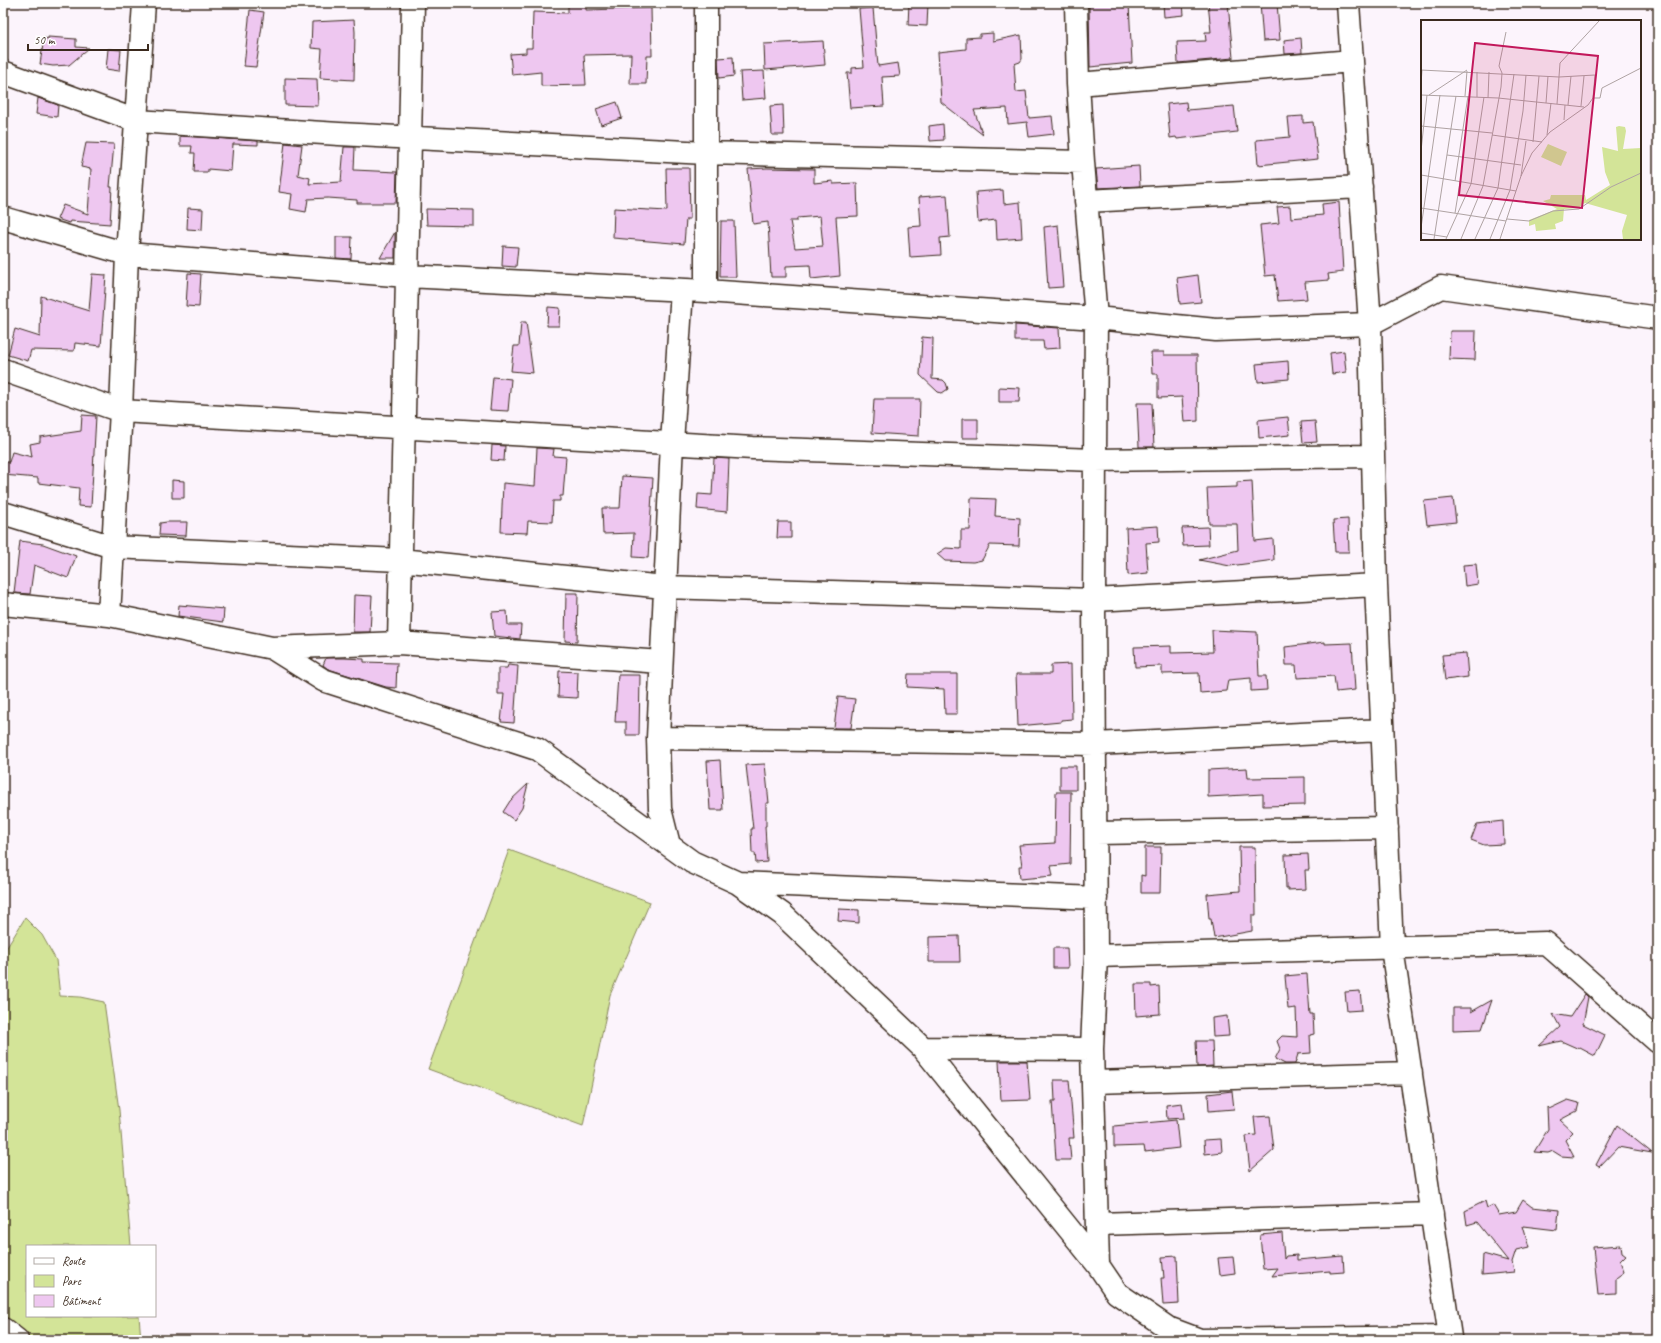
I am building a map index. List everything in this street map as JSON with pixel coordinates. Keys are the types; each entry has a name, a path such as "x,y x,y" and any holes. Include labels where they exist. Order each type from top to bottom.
{"street":[{"path":"109,615 121,411 127,254 144,3"},
{"path":"398,643 413,3"},
{"path":"706,3 706,291"},
{"path":"1076,3 1078,84 1096,318 1094,600 1096,956 1092,1049 1098,1265"},
{"path":"272,648 323,680 537,749 692,862 738,883 782,914 923,1048 1098,1265 1116,1293 1168,1328 1200,1340 1450,1337 1392,948 1376,585 1370,324 1348,3"},
{"path":"1078,84 1352,61"},
{"path":"3,72 137,122 706,153 1083,162"},
{"path":"1086,202 1361,187"},
{"path":"3,218 127,254 407,276 706,291 1096,318 1216,330 1370,324 1440,287 1658,318"},
{"path":"669,845 660,809 658,738 664,586 682,290"},
{"path":"3,370 121,411 753,448 1095,460 1373,456"},
{"path":"3,513 113,547 400,560 664,586 1094,600 1376,585"},
{"path":"3,604 109,615 272,648 398,643 661,662"},
{"path":"658,738 1095,744 1382,730"},
{"path":"1096,833 1387,828"},
{"path":"738,883 1096,898"},
{"path":"1096,956 1546,943 1658,1042"},
{"path":"923,1048 1092,1049"},
{"path":"1093,1082 1411,1073"},
{"path":"1097,1224 1432,1214"},
{"path":"3,1329 17,1340"}],"green space":[{"path":"509,850 650,902 610,995 583,1126 428,1069"},
{"path":"25,918 42,935 56,960 60,996 80,997 104,1002 119,1110 131,1245 26,1245 26,1317 139,1317 141,1340 29,1340 3,1315 3,975 6,949"}],"building":[{"path":"568,3 586,3 586,10 651,8 652,56 647,56 646,84 630,84 631,54 584,55 586,85 541,86 541,72 512,75 510,54 526,53 526,48 532,48 533,12 568,13"},
{"path":"909,3 928,3 927,26 908,25"},
{"path":"1129,3 1132,63 1090,67 1089,4"},
{"path":"1163,3 1183,3 1184,15 1164,17"},
{"path":"1208,3 1228,3 1233,58 1178,63 1177,42 1206,41 1205,32 1211,32"},
{"path":"1260,3 1277,3 1280,40 1263,41"},
{"path":"873,8 878,66 898,63 900,76 882,77 884,106 850,108 847,73 852,73 852,68 864,67 859,9"},
{"path":"250,10 264,12 256,67 244,66"},
{"path":"354,20 354,80 320,78 322,49 311,48 312,22"},
{"path":"993,33 993,41 1021,35 1022,59 1020,62 1014,64 1016,92 1026,91 1029,118 1052,116 1054,134 1029,137 1027,122 1008,124 1007,108 974,110 983,135 941,102 938,52 966,49 966,38 980,37 980,34"},
{"path":"48,37 76,39 76,47 89,48 69,65 53,66 40,64 44,38 48,39"},
{"path":"1301,38 1302,53 1285,54 1284,40"},
{"path":"823,41 825,65 765,70 764,44"},
{"path":"108,49 121,50 119,71 106,69"},
{"path":"733,57 734,76 719,78 718,58"},
{"path":"764,71 766,98 742,100 740,72"},
{"path":"285,78 317,79 318,106 285,105"},
{"path":"38,98 58,105 57,117 36,114"},
{"path":"617,102 622,118 601,125 596,109"},
{"path":"1186,102 1187,110 1234,106 1237,132 1177,139 1176,137 1170,138 1167,104"},
{"path":"783,105 784,135 772,135 770,106"},
{"path":"1303,116 1303,123 1313,122 1318,159 1258,165 1256,140 1290,137 1288,117"},
{"path":"943,124 944,140 930,141 929,126"},
{"path":"180,136 258,141 258,145 233,144 231,171 208,169 208,172 194,172 195,153 191,153 192,146 180,146"},
{"path":"86,143 114,144 110,187 112,187 110,224 70,221 69,223 57,219 63,205 88,214 91,169 81,167"},
{"path":"285,143 302,145 298,175 310,178 309,184 341,182 344,147 355,147 354,170 397,172 396,203 357,203 357,200 328,198 308,199 306,212 290,209 292,194 279,192"},
{"path":"1139,166 1140,186 1098,188 1096,169"},
{"path":"666,168 689,168 690,219 686,219 684,244 613,238 614,208 667,211"},
{"path":"748,169 814,169 814,183 833,181 833,184 857,183 858,216 836,217 840,276 811,279 810,265 786,266 786,277 771,277 768,222 753,224","holes":["820,216 823,246 795,248 790,221 797,221 797,218"]},
{"path":"1003,190 1004,204 1020,202 1022,238 997,240 996,220 978,222 976,192"},
{"path":"947,195 950,237 940,238 941,255 910,257 908,227 921,226 919,197"},
{"path":"1339,202 1343,272 1328,274 1329,280 1305,282 1307,299 1278,301 1275,275 1265,276 1260,225 1279,223 1277,207 1290,206 1291,218 1323,215 1322,204"},
{"path":"188,208 203,209 202,230 187,229"},
{"path":"426,209 474,210 474,226 427,225"},
{"path":"721,221 734,221 736,277 720,277"},
{"path":"1058,225 1063,287 1048,288 1044,227"},
{"path":"395,232 395,258 380,258"},
{"path":"336,237 352,237 351,259 336,258"},
{"path":"503,246 518,247 516,267 502,266"},
{"path":"188,273 201,274 199,307 186,306"},
{"path":"92,274 106,275 101,346 75,343 74,351 31,350 28,361 8,355 15,329 40,337 41,296 89,311"},
{"path":"1198,275 1201,302 1180,304 1177,278"},
{"path":"548,307 560,308 559,326 547,326"},
{"path":"521,322 526,322 533,373 511,371 514,346 519,346"},
{"path":"1015,325 1059,328 1060,348 1044,349 1043,341 1015,341"},
{"path":"1450,331 1476,331 1475,360 1449,359"},
{"path":"922,337 933,338 932,379 943,380 946,383 948,389 942,393 938,392 920,375"},
{"path":"1344,351 1346,372 1332,374 1330,353"},
{"path":"1151,352 1164,352 1164,355 1197,355 1198,421 1184,422 1182,397 1158,398 1158,374 1152,374"},
{"path":"1288,361 1289,379 1258,382 1256,364"},
{"path":"493,377 511,379 508,411 490,410"},
{"path":"999,387 1020,388 1019,402 999,402"},
{"path":"874,399 920,399 919,436 872,433"},
{"path":"1137,403 1152,403 1154,447 1139,447"},
{"path":"82,415 96,416 91,507 78,506 79,488 38,483 38,478 3,475 4,462 9,462 12,452 32,457 30,444 40,442 40,437 81,431"},
{"path":"1288,417 1290,435 1259,438 1258,420"},
{"path":"962,419 978,419 978,438 962,438"},
{"path":"1315,421 1317,442 1303,443 1301,422"},
{"path":"492,445 505,446 504,461 491,460"},
{"path":"537,448 554,449 553,456 566,457 563,496 560,496 560,501 553,501 552,522 528,521 527,533 501,532 503,483 535,486"},
{"path":"714,458 729,459 727,512 697,509 698,494 712,495"},
{"path":"622,476 653,478 648,558 633,557 634,533 603,534 602,508 620,508"},
{"path":"172,480 184,481 184,498 172,498"},
{"path":"1252,481 1255,541 1273,539 1274,560 1230,566 1199,560 1238,550 1237,524 1209,524 1207,488 1237,487 1237,482"},
{"path":"971,498 996,499 995,516 1020,518 1019,546 990,545 982,560 973,562 945,561 937,554 946,548 961,549 961,530 970,530"},
{"path":"1453,498 1456,522 1427,525 1424,501"},
{"path":"1348,519 1349,552 1335,552 1333,520"},
{"path":"187,522 186,536 159,535 160,523"},
{"path":"778,522 791,522 791,538 777,538"},
{"path":"1158,526 1159,542 1146,543 1148,573 1128,575 1126,528"},
{"path":"1208,527 1209,545 1183,546 1182,528"},
{"path":"20,541 43,544 76,556 68,578 34,565 30,594 14,593"},
{"path":"1476,564 1478,584 1465,586 1463,565"},
{"path":"566,593 578,593 577,642 565,641"},
{"path":"354,595 372,596 370,632 353,632"},
{"path":"179,605 224,609 223,622 178,616"},
{"path":"507,611 508,625 521,625 520,639 494,636 492,612"},
{"path":"1212,630 1257,632 1259,676 1266,676 1267,690 1251,691 1251,678 1228,680 1226,691 1200,693 1199,673 1162,674 1162,666 1135,667 1134,647 1171,646 1171,653 1213,652"},
{"path":"1325,642 1325,644 1352,643 1355,690 1336,692 1334,676 1297,678 1296,665 1286,665 1285,647"},
{"path":"1466,653 1468,677 1445,680 1442,655"},
{"path":"326,658 364,659 364,662 397,663 396,688 386,687 328,669 323,665"},
{"path":"1071,664 1072,719 1061,720 1061,722 1018,726 1016,674 1051,674 1051,665"},
{"path":"508,665 518,666 514,723 501,722 504,694 498,694 498,668 507,668"},
{"path":"559,671 578,672 577,698 558,697"},
{"path":"908,674 957,674 957,714 945,714 944,689 907,687"},
{"path":"618,675 640,675 639,735 626,735 626,722 615,722"},
{"path":"838,697 855,699 851,728 834,728"},
{"path":"720,760 723,810 710,810 707,761"},
{"path":"765,764 769,803 766,803 765,826 767,862 756,863 755,853 752,853 751,829 753,829 746,765"},
{"path":"1060,766 1076,766 1076,790 1060,790"},
{"path":"1247,768 1248,778 1305,777 1305,805 1263,806 1263,794 1208,797 1208,770"},
{"path":"528,784 522,808 514,820 503,812 510,801"},
{"path":"1056,792 1071,792 1070,864 1051,866 1053,876 1020,879 1019,866 1022,866 1019,845 1055,843"},
{"path":"1503,821 1504,844 1484,845 1471,840 1477,824"},
{"path":"1145,847 1161,847 1160,893 1141,893 1141,875 1145,876"},
{"path":"1239,847 1255,847 1256,915 1252,915 1252,931 1214,938 1211,919 1209,919 1207,894 1240,891"},
{"path":"1308,854 1309,870 1305,870 1306,889 1288,890 1288,888 1286,888 1285,855"},
{"path":"839,909 859,910 859,923 838,921"},
{"path":"959,936 960,962 929,962 929,937"},
{"path":"1053,948 1067,948 1068,968 1053,968"},
{"path":"1307,974 1310,1014 1313,1014 1314,1034 1310,1035 1311,1053 1298,1054 1295,1064 1285,1064 1275,1059 1280,1049 1277,1041 1282,1036 1297,1037 1296,1008 1288,1009 1285,976"},
{"path":"1135,984 1151,984 1151,987 1159,986 1160,1014 1136,1016"},
{"path":"1360,991 1362,1010 1347,1011 1345,992"},
{"path":"1585,994 1588,997 1583,1024 1605,1035 1595,1056 1580,1048 1579,1049 1561,1041 1539,1046 1560,1027 1553,1014 1570,1017"},
{"path":"1492,1000 1482,1029 1453,1030 1453,1008 1471,1008 1471,1012"},
{"path":"1227,1016 1229,1036 1213,1037 1212,1018"},
{"path":"1196,1041 1212,1041 1213,1066 1197,1067"},
{"path":"999,1061 1027,1061 1030,1100 1001,1101"},
{"path":"1054,1080 1069,1080 1074,1138 1069,1138 1071,1160 1056,1160 1052,1101 1055,1101"},
{"path":"1232,1091 1234,1109 1209,1111 1208,1094"},
{"path":"1568,1100 1579,1103 1577,1111 1560,1120 1573,1132 1565,1140 1574,1157 1561,1156 1553,1151 1548,1153 1534,1152 1548,1129 1547,1107 1549,1109"},
{"path":"1182,1103 1184,1118 1167,1119 1166,1105"},
{"path":"1270,1116 1274,1150 1250,1171 1246,1136 1256,1135 1254,1117"},
{"path":"1176,1120 1179,1148 1145,1152 1144,1146 1114,1147 1114,1126"},
{"path":"1617,1125 1652,1153 1618,1147 1599,1167 1596,1165"},
{"path":"1221,1139 1222,1152 1205,1154 1204,1140"},
{"path":"1523,1200 1532,1207 1559,1210 1557,1230 1523,1226 1529,1247 1516,1250 1512,1262 1514,1272 1482,1275 1483,1254 1508,1261 1477,1222 1467,1225 1465,1211 1485,1201 1487,1208 1493,1205 1499,1215 1516,1212"},
{"path":"1282,1233 1284,1259 1286,1256 1297,1255 1297,1260 1343,1256 1344,1272 1330,1273 1330,1271 1272,1276 1278,1268 1263,1269 1260,1235"},
{"path":"1621,1245 1622,1252 1626,1255 1620,1261 1624,1272 1616,1278 1616,1294 1598,1295 1593,1247"},
{"path":"1177,1256 1179,1304 1163,1305 1161,1278 1164,1278 1162,1257"},
{"path":"1233,1257 1235,1273 1220,1275 1218,1258"}]}
